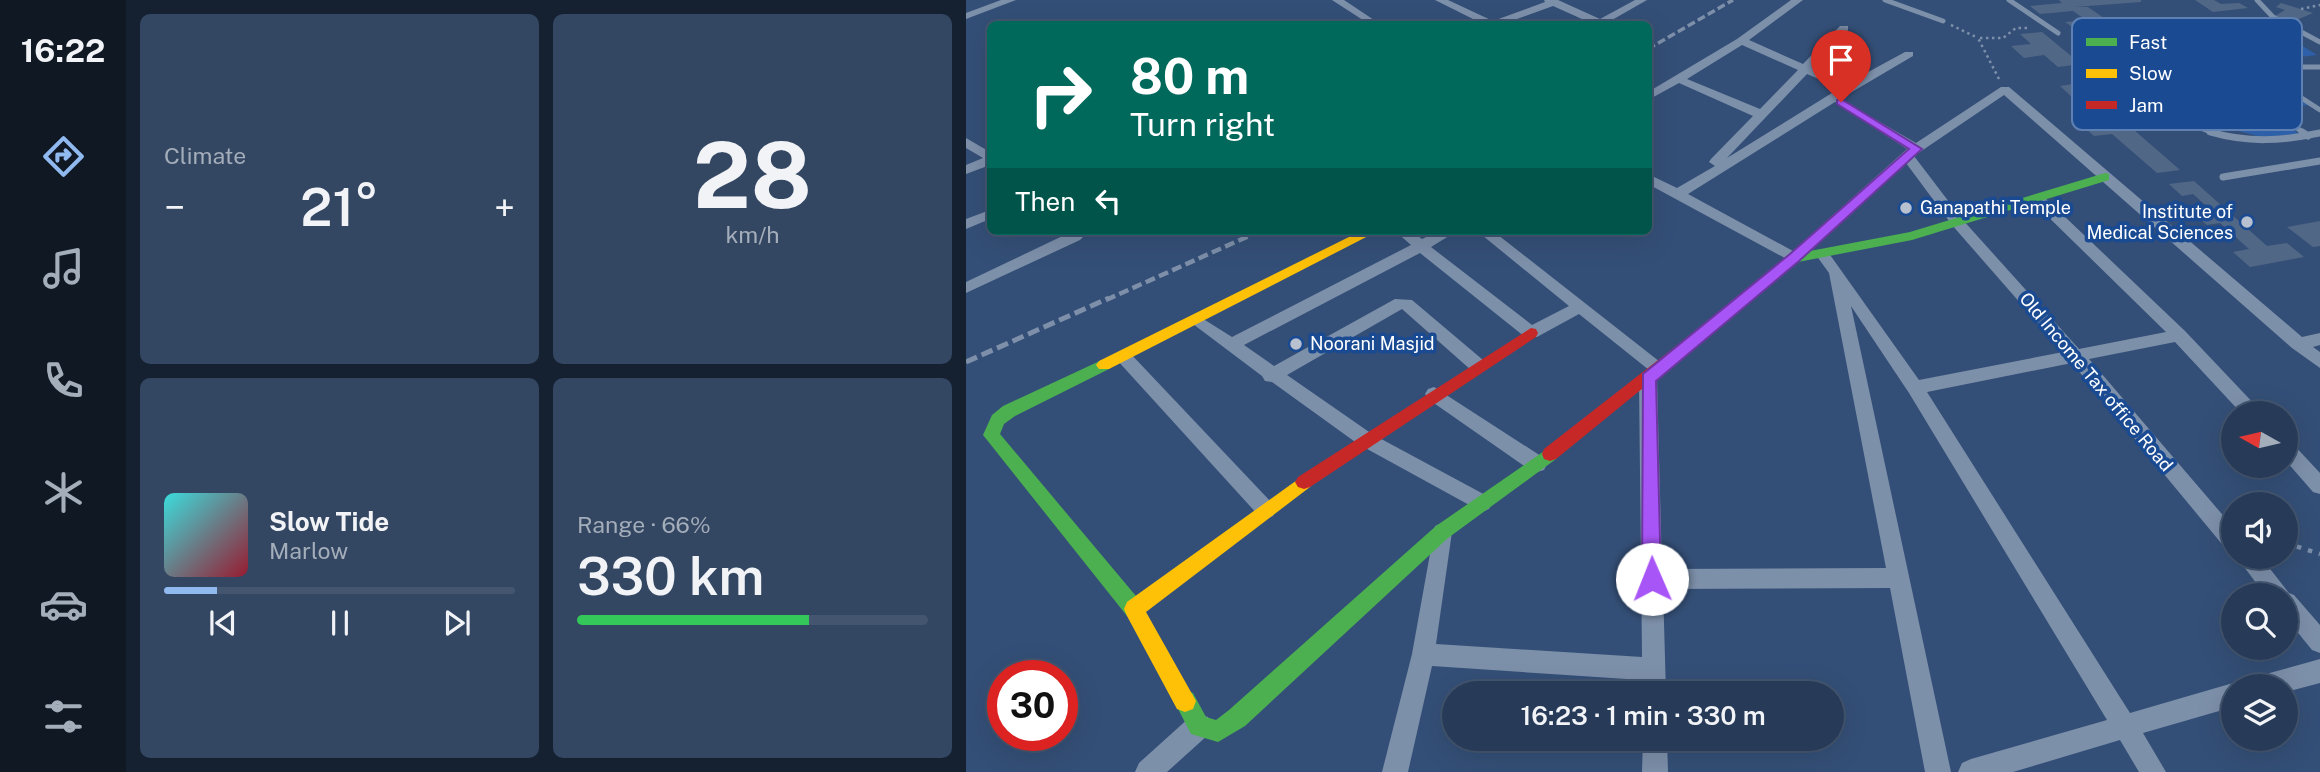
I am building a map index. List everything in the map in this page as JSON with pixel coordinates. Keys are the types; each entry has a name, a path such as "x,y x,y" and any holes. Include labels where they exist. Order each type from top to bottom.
{"street":[{"path":"966,16 1011,0"},
{"path":"1337,0 1371,21"},
{"path":"1440,0 1484,21"},
{"path":"1604,21 1642,0"},
{"path":"1652,95 1741,41 1798,0"},
{"path":"1502,21 1551,1 1593,21"},
{"path":"1702,178 1844,28"},
{"path":"1741,41 1849,88"},
{"path":"1678,194 1909,54"},
{"path":"1678,79 1760,114"},
{"path":"1363,235 1197,321 1009,411 998,420 991,435 1134,609 1199,726 1219,731 1237,718 1442,532 1537,464 1654,374 1794,258 1912,152 2005,89 2320,362"},
{"path":"1841,102 1912,152"},
{"path":"966,142 987,157"},
{"name":"Old Income Tax office Road","path":"1912,152 1957,222 2221,528"},
{"path":"966,170 987,160"},
{"path":"1652,180 1794,258 1823,255 1957,222 2105,177"},
{"path":"2037,198 2179,335 2241,401"},
{"path":"966,224 987,215"},
{"path":"966,288 1077,235"},
{"path":"1407,235 1531,333"},
{"path":"1230,345 1443,235"},
{"path":"1489,235 1581,306 1654,374 1654,681"},
{"path":"1823,255 1915,388 2153,772"},
{"path":"1836,272 1938,772"},
{"path":"1271,376 1401,303 1406,304 1477,365"},
{"path":"1134,609 1365,439 1477,365 1581,306"},
{"path":"1197,321 1271,376 1365,439 1482,503"},
{"path":"1915,388 2179,335"},
{"path":"2298,344 2320,340"},
{"path":"1123,356 1266,510"},
{"path":"1434,394 1537,464"},
{"path":"2298,462 2320,486"},
{"path":"1395,772 1423,654 1442,532"},
{"path":"2257,569 2269,583"},
{"path":"1652,579 1899,578"},
{"path":"2298,616 2320,642"},
{"path":"1423,654 1653,668"},
{"path":"2298,677 2320,671"},
{"path":"1971,772 2221,698"},
{"path":"1148,772 1199,726"},
{"path":"1655,751 1655,772"}],"lane":[{"path":"1885,0 1943,21"},
{"path":"2009,0 2058,33"},
{"path":"2257,0 2265,5 2273,17"},
{"path":"2265,5 2273,0"},
{"path":"2302,32 2320,42"},
{"path":"2302,66 2320,67"},
{"path":"2302,98 2320,110"},
{"path":"2210,130 2238,138 2287,140 2320,133"},
{"path":"2298,130 2306,136 2320,139"},
{"path":"2223,177 2320,161"}],"path":[{"path":"2301,9 2320,5"},
{"path":"2263,18 2273,17"},
{"path":"1943,21 1978,38 2004,38 2016,28 2051,28"},
{"path":"1978,38 2005,89"},
{"path":"2298,547 2320,554"}],"shaded area":[{"path":"2302,46 2317,55 2302,57"},
{"path":"2235,130 2293,130 2299,134 2262,137"}],"building":[{"path":"2059,0 2141,0 2075,7 2088,7 2104,18 2083,18 2073,11 2040,14 2030,6 2062,3"},
{"path":"2195,0 2214,0 2221,4 2239,3 2248,8 2213,12"},
{"path":"2281,3 2313,13 2301,18 2281,18 2275,16 2285,10 2276,7"},
{"path":"2042,32 2072,57 2072,65 2058,67 2044,55 2024,58 2011,46 2031,44 2020,34"},
{"path":"2072,84 2072,97 2060,86"},
{"path":"2087,130 2134,130 2180,170 2157,173 2112,134 2094,136"},
{"path":"2194,181 2267,246 2287,243 2304,257 2250,267 2233,252 2249,249 2220,223 2207,225 2195,215 2213,212 2193,194 2182,196 2169,184"},
{"path":"2320,221 2320,246 2313,247 2287,227"}],"railway":[{"path":"1652,47 1733,0"},
{"path":"1106,300 1251,235"},
{"path":"966,362 1109,298"}],"traffic: fast":[{"path":"1762,284 1794,258 1912,236 2105,177"},
{"path":"1104,365 1009,411 998,420 991,435 1134,609"},
{"path":"1185,701 1199,726 1218,731 1237,718 1442,532 1550,454"}],"traffic: slow":[{"path":"1104,365 1363,235"},
{"path":"1185,701 1134,609 1304,482"}],"traffic: jam":[{"path":"1550,454 1762,284"},
{"path":"1304,482 1531,333"}],"place":[{"name":"Ganapathi Temple","path":"1906,208"},
{"name":"Institute of Medical Sciences","path":"2247,222"},
{"name":"Noorani Masjid","path":"1296,344"}],"route":[{"path":"1652,579 1648,379 1794,258 1870,187 1916,149 1841,102"}]}
